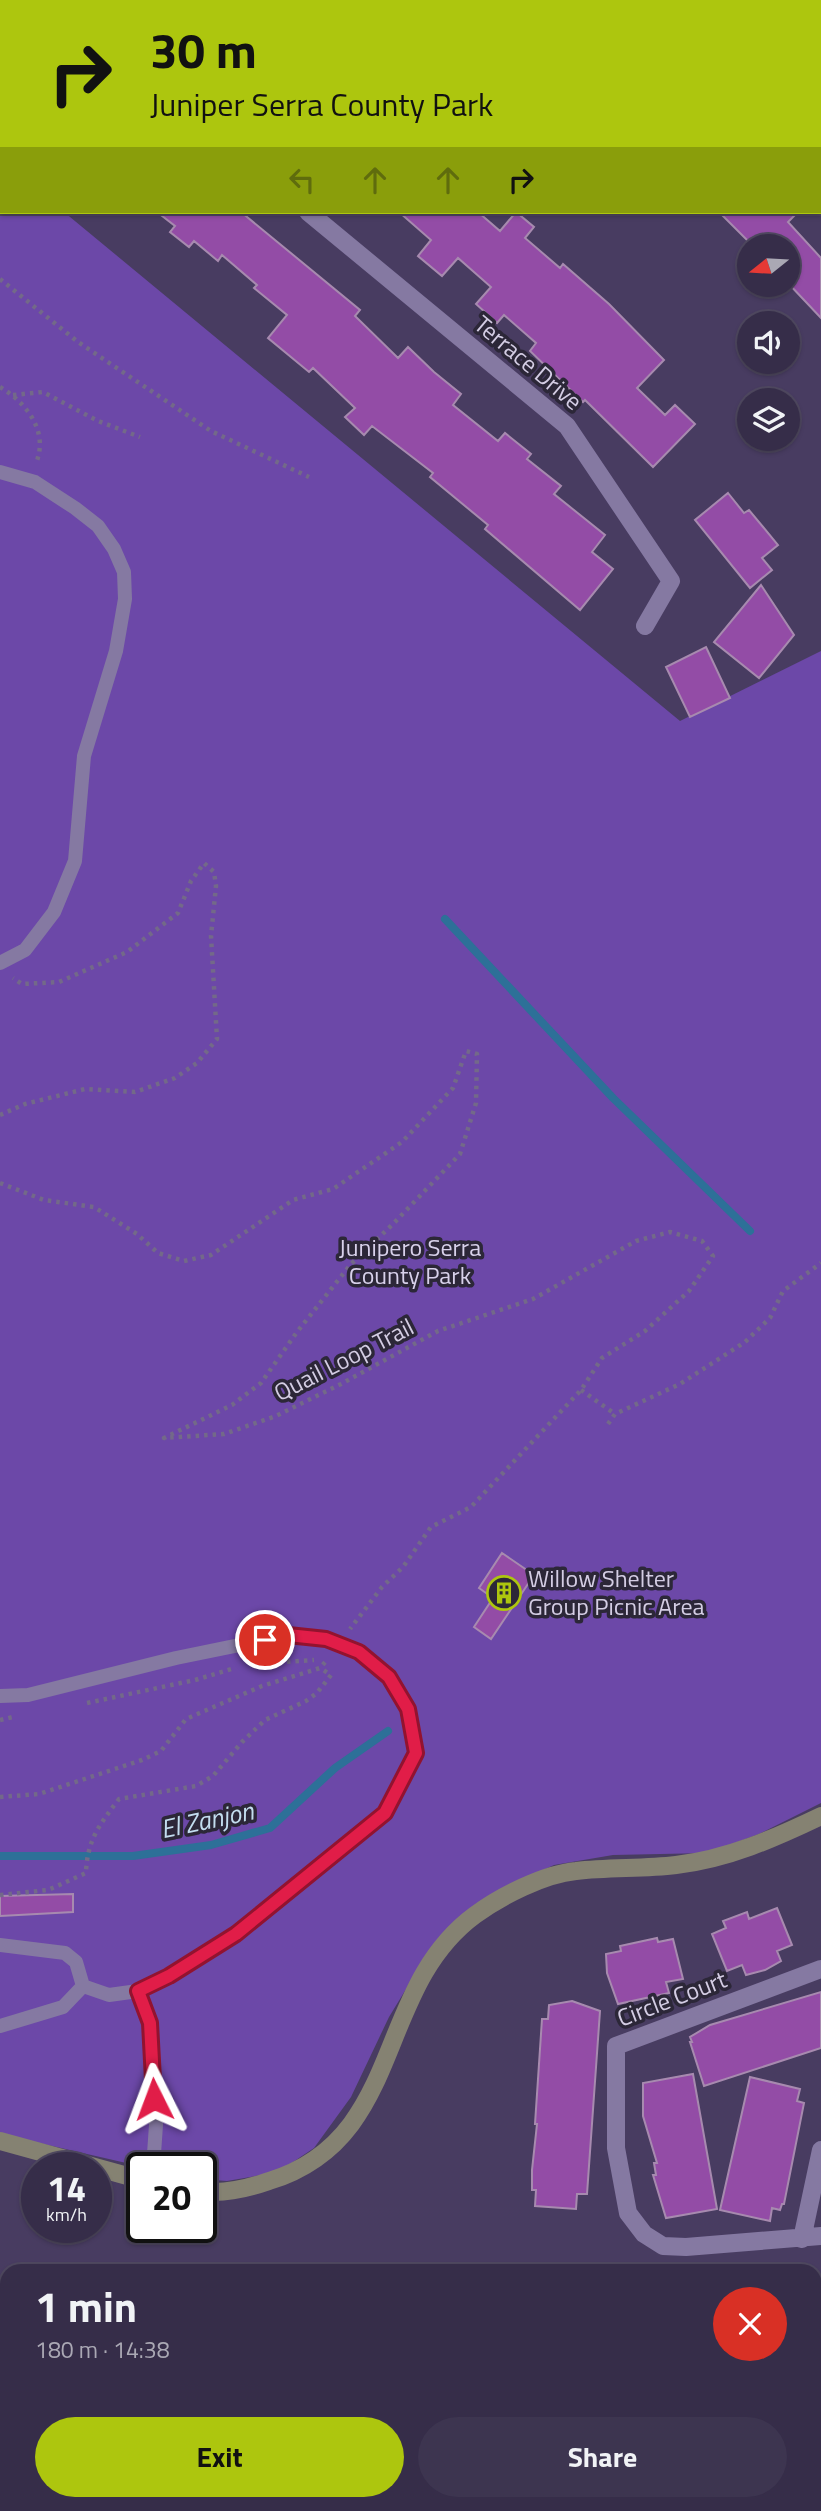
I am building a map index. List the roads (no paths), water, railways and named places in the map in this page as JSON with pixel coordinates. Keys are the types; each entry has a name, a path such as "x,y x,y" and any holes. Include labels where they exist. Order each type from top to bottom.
{"street":[{"name":"Terrace Drive","path":"310,214 567,426 671,581 645,626"},
{"path":"217,2190 251,2187 290,2175 324,2155 353,2123 374,2088 418,1980 442,1944 476,1915 539,1879 573,1871 677,1865 728,1854 821,1816"},
{"name":"Circle Court","path":"821,1969 616,2046 616,2148 628,2213 644,2234 663,2246 686,2247 821,2236"},
{"path":"0,2141 126,2176"},
{"path":"802,2239 821,2150"}],"lane":[{"path":"0,963 25,950 54,912 75,861 85,756 116,651 125,599 124,572 114,549 99,526 35,482 7,474"},
{"path":"0,1696 28,1695 176,1658 288,1635 326,1639 359,1652 389,1677 408,1709 416,1753 385,1813 236,1934 169,1976 138,1991 109,1995 83,1986"},
{"path":"0,1945 65,1953 76,1962 83,1986"},
{"path":"0,2026 63,2007 83,1986"},
{"path":"138,1991 150,2023 156,2125 154,2152"}],"waterway":[{"path":"445,919 613,1098 750,1231"},
{"name":"El Zanjon","path":"0,1856 133,1856 211,1845 270,1828 335,1768 388,1731"}],"place":[{"name":"Willow Shelter Group Picnic Area","path":"504,1593"}],"park label":[{"name":"Junipero Serra County Park","path":"410,1262"}]}
